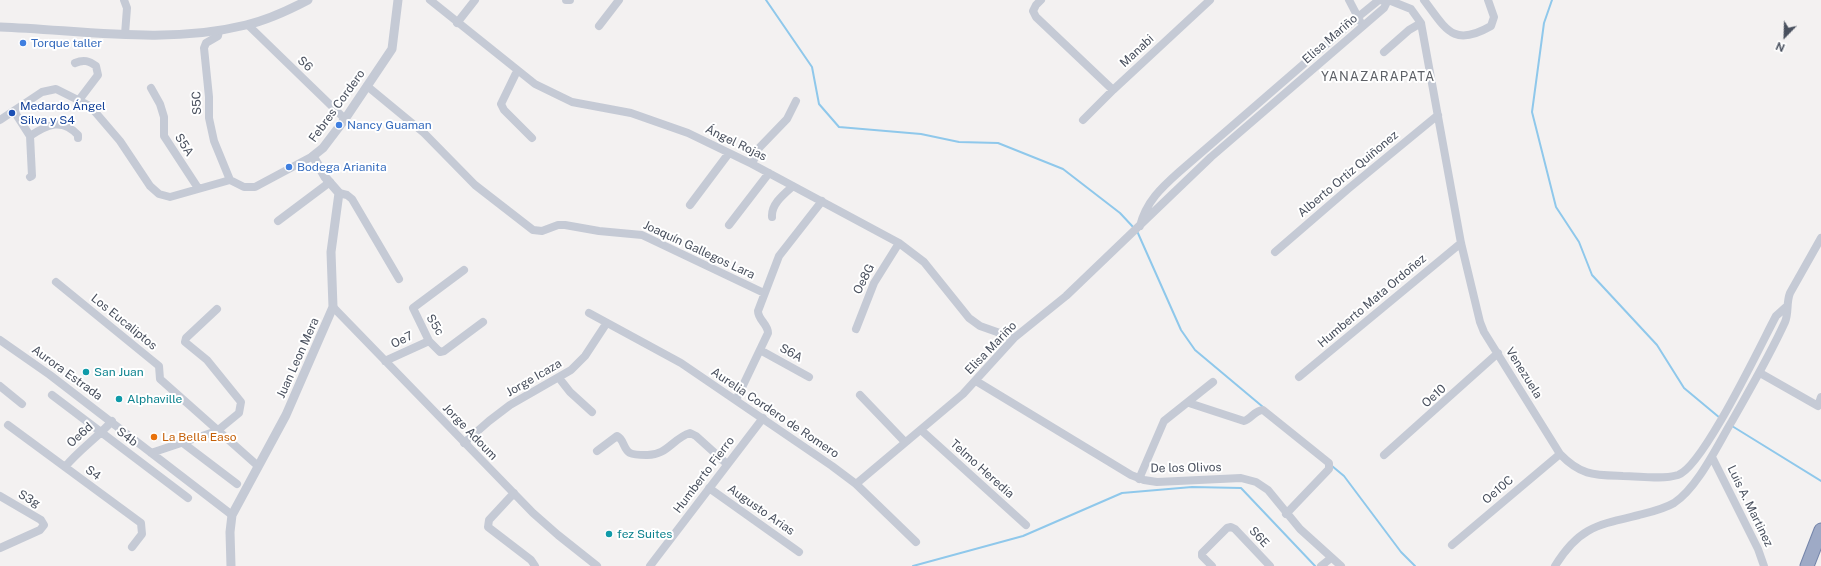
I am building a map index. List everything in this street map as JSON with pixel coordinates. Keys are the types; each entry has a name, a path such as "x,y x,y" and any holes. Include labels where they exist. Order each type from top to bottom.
{"highway":[{"path":"1807,566 1821,530"}],"street":[{"path":"124,0 127,8 125,34"},
{"name":"Febres Cordero","path":"313,156 323,148 345,119 392,49 398,0"},
{"name":"Ángel Rojas","path":"430,0 535,84 572,102 607,107 659,122 688,133 752,164 899,243 924,262 969,318 980,326 1014,338"},
{"path":"457,23 475,0"},
{"path":"598,26 619,0"},
{"path":"1041,0 1033,11 1036,17 1113,90"},
{"name":"Manabi","path":"1083,120 1113,90 1210,0"},
{"path":"1349,0 1363,27"},
{"name":"Elisa Mariño","path":"1140,226 1146,207 1151,199 1186,166 1358,17 1379,0 1390,0"},
{"name":"Elisa Mariño","path":"856,484 959,398 1014,338 1066,296 1194,173 1363,27 1384,8 1390,0"},
{"name":"Venezuela","path":"1390,0 1411,9 1420,23 1461,243 1476,311 1484,332 1560,454 1571,465 1587,473 1656,477 1679,475 1688,468 1702,451 1732,399 1776,316 1786,307"},
{"path":"1424,0 1444,27 1454,34 1466,37 1481,32 1491,26 1494,17 1488,0"},
{"path":"0,27 176,36 219,31 248,25 303,1"},
{"path":"1384,52 1409,30 1420,23"},
{"name":"S6","path":"248,25 345,119"},
{"name":"S5C","path":"219,31 218,36 206,43 204,48 209,97 209,118 214,140 230,180"},
{"path":"75,63 89,61 96,66 98,75 79,100"},
{"path":"517,71 501,104 504,110 532,138"},
{"name":"Joaquín Gallegos Lara","path":"367,86 424,133 475,185 533,230 542,231 558,225 565,225 599,231 642,235 764,293"},
{"name":"S5A","path":"151,88 164,116 164,136 198,188"},
{"path":"0,120 42,92 56,89 90,106 120,141 150,186 159,194 170,196 230,180 244,186 255,187 313,156 339,193 347,195 352,199 399,279"},
{"path":"752,164 762,145 786,119 796,101"},
{"path":"14,111 30,136 32,176 30,177"},
{"name":"Alberto Ortiz Quiñonez","path":"1275,252 1348,188 1438,115"},
{"path":"30,136 50,124 66,125 78,135 78,138"},
{"path":"690,205 729,153"},
{"path":"1186,166 1194,173"},
{"path":"729,225 769,173"},
{"path":"278,221 330,182"},
{"path":"772,217 772,212 775,205 793,186"},
{"name":"Juan Leon Mera","path":"231,566 230,532 232,515 286,415 333,307 331,252 339,193"},
{"path":"736,400 768,330 758,314 764,293 779,256 822,201"},
{"path":"1555,566 1570,544 1590,528 1649,512 1674,502 1696,480 1712,456 1760,373 1786,320 1786,307 1790,293 1821,238"},
{"name":"Oe8G","path":"856,329 874,283 899,243"},
{"name":"Humberto Mata Ordoñez","path":"1299,377 1461,243"},
{"name":"S5c","path":"464,270 413,308 429,341 440,352 444,351 482,322"},
{"name":"Los Eucaliptos","path":"56,282 159,366 160,379 258,466"},
{"name":"Jorge Adoum","path":"333,307 464,443 546,525 597,566"},
{"path":"151,453 217,431 239,412 241,402 207,360 185,342 186,338 217,309"},
{"name":"Aurelia Cordero de Romero","path":"589,313 606,324 670,357 763,418 856,484 916,542"},
{"name":"Jorge Icaza","path":"464,443 504,409 572,370 585,356 606,324"},
{"name":"Aurora Estrada","path":"0,340 112,421 232,515"},
{"name":"Oe7","path":"386,361 429,341"},
{"name":"S6A","path":"760,350 809,377"},
{"name":"Oe10","path":"1384,455 1498,353"},
{"path":"1760,373 1818,406 1821,398"},
{"path":"558,378 570,392 592,412"},
{"name":"De los Olivos","path":"976,381 1139,479 1157,482 1249,479 1256,482 1268,490 1286,514 1330,562 1341,566"},
{"path":"1139,479 1164,421 1213,382"},
{"path":"0,386 22,404"},
{"name":"S4b","path":"52,395 188,498"},
{"path":"860,395 906,442"},
{"path":"1192,404 1244,421 1248,420 1258,411 1263,410 1329,463 1329,469 1286,514"},
{"name":"Humberto Fierro","path":"650,566 763,418"},
{"name":"Oe6d","path":"65,467 77,453 102,432 112,421"},
{"name":"S4","path":"8,424 141,523 142,534 132,547"},
{"name":"Telmo Heredia","path":"921,430 1026,525"},
{"path":"597,451 617,436 631,453 643,456 658,454 690,433 696,436 727,464"},
{"path":"183,443 237,484"},
{"name":"Oe10C","path":"1452,545 1560,454"},
{"name":"Luis A. Martinez","path":"1712,456 1758,549 1764,566"},
{"name":"Augusto Arias","path":"709,488 799,552"},
{"path":"514,493 489,520 488,527 531,560 535,566"},
{"name":"S3g","path":"0,496 41,520 44,525 40,530 0,548"},
{"name":"S6E","path":"1212,566 1202,556 1203,551 1229,527 1235,529 1270,566"},
{"path":"1321,566 1330,562"}],"waterway":[{"path":"766,0 812,67 819,104 839,127 921,134 959,142 998,143 1063,169 1120,213 1134,228"},
{"path":"1552,0 1544,23 1532,112 1556,207 1579,242 1592,275 1657,345 1684,388 1720,418"},
{"path":"1137,231 1181,330 1195,350 1263,407"},
{"path":"1732,426 1821,481"},
{"path":"1332,466 1344,476 1401,552 1415,566"},
{"path":"913,566 1023,536 1122,493 1192,487 1241,488 1315,566"}],"place":[{"name":"Torque taller","path":"23,43"},
{"name":"Medardo Ángel Silva y S4","path":"12,113"},
{"name":"Nancy Guaman","path":"339,125"},
{"name":"Bodega Arianita","path":"289,167"},
{"name":"San Juan","path":"86,372"},
{"name":"Alphaville","path":"119,399"},
{"name":"La Bella Easo","path":"154,437"},
{"name":"fez Suites","path":"609,534"}],"district":[{"name":"YANAZARAPATA","path":"1378,77"}]}
